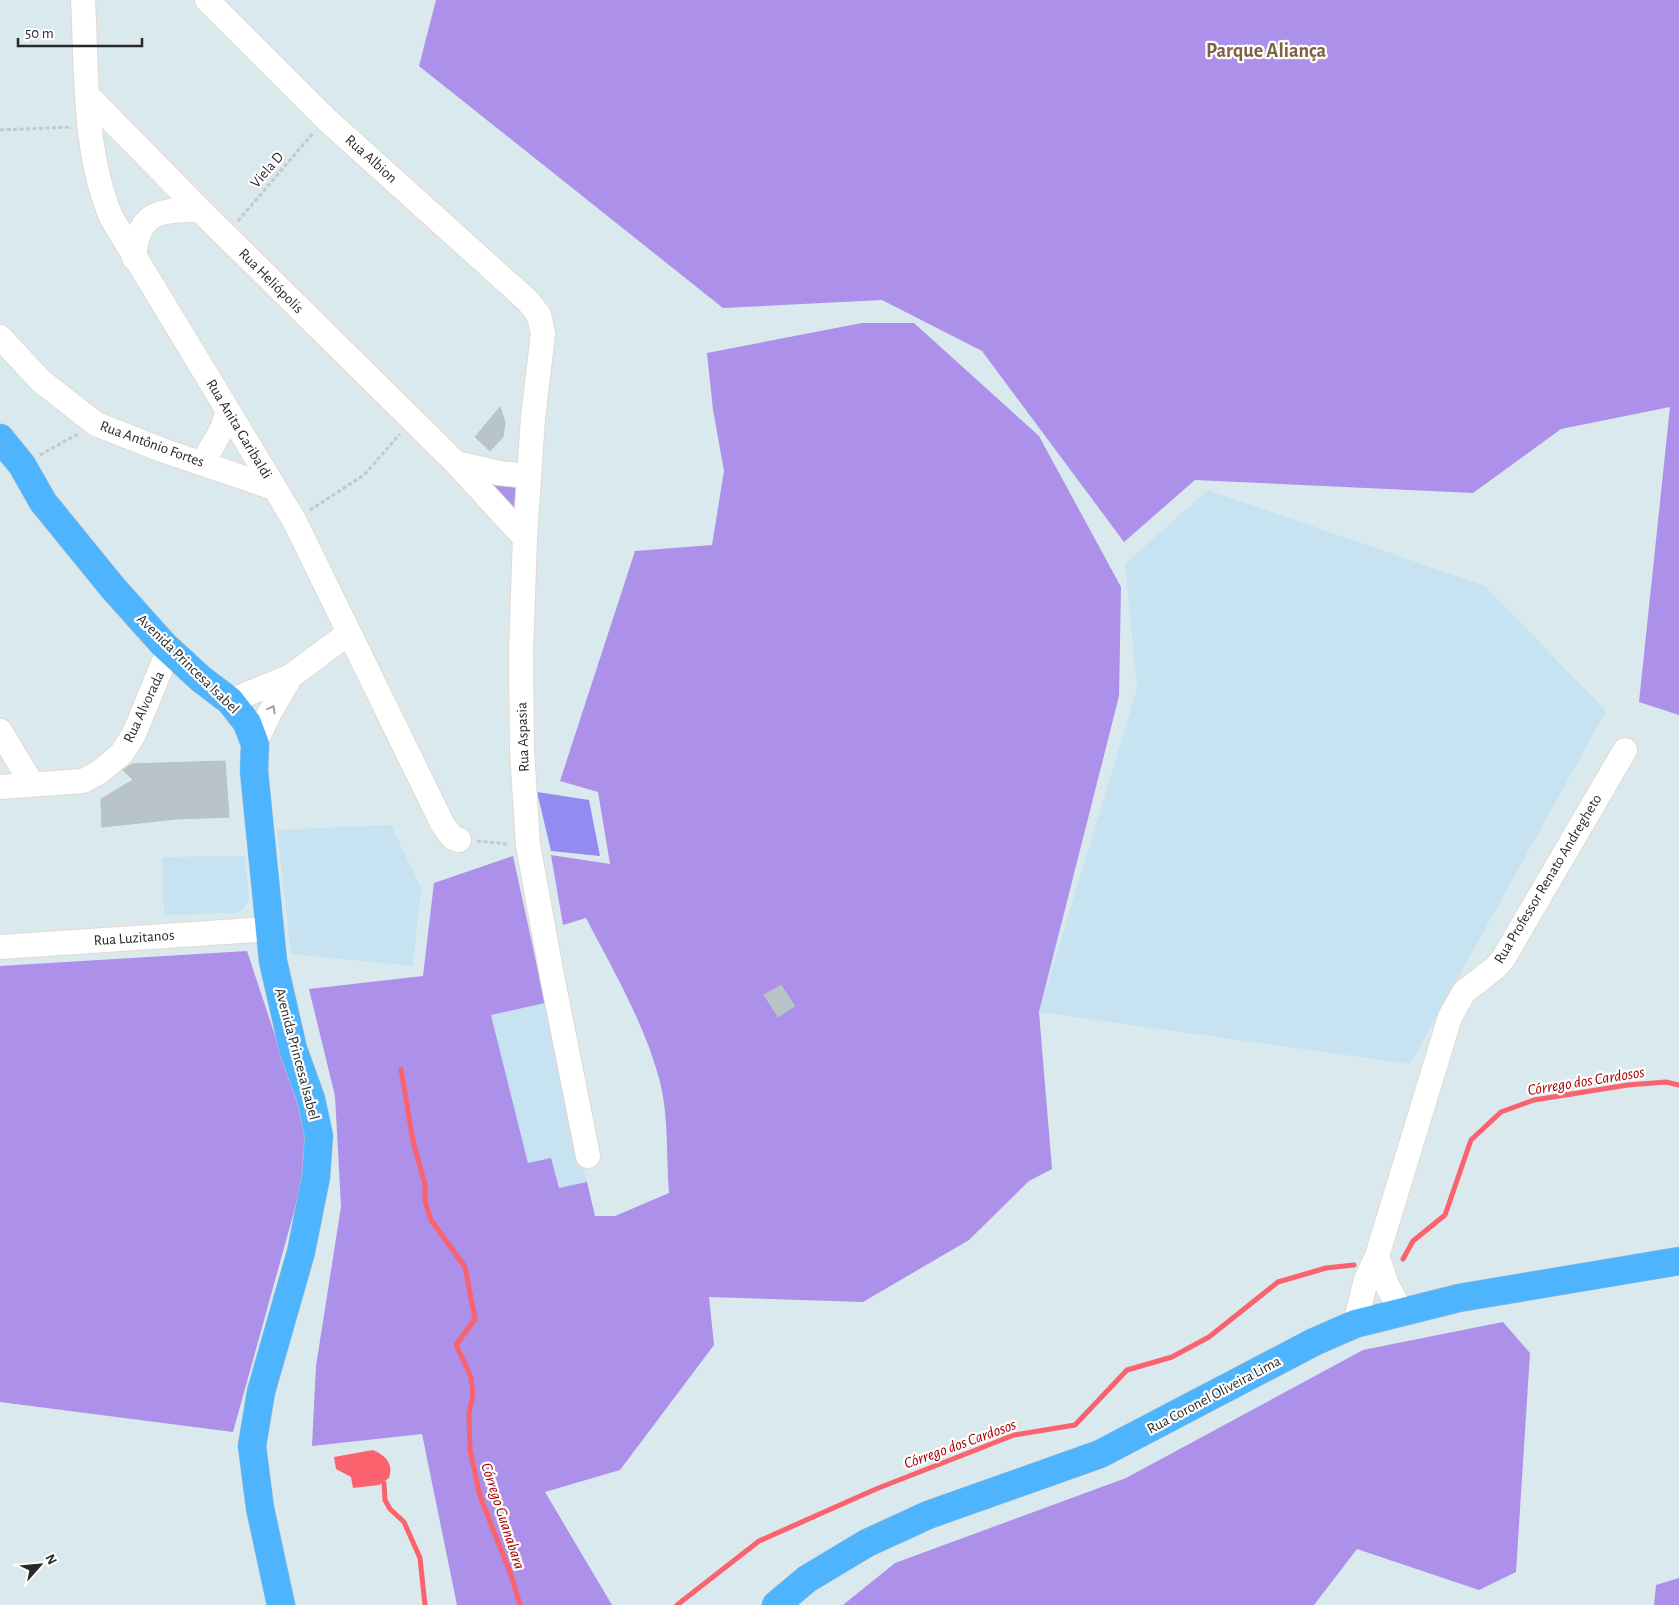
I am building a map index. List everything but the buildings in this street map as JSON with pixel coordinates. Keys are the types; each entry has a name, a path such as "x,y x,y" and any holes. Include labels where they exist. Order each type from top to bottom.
{"main road":[{"name":"Avenida Princesa Isabel","path":"0,438 22,465 43,502 113,588 169,650 230,702 247,723 255,744 254,771 273,961 293,1049 311,1099 319,1136 316,1177 301,1252 262,1392 252,1446 260,1508 281,1605"},
{"name":"Rua Coronel Oliveira Lima","path":"776,1605 807,1578 867,1543 928,1516 1100,1454 1314,1342 1355,1324 1459,1298 1679,1261"}],"street":[{"name":"Rua Anita Garibaldi","path":"83,0 89,97 88,126 101,192 111,217 134,258 294,520 443,825 453,838 459,840"},
{"name":"Rua Albion","path":"207,0 326,119 528,301 539,315"},
{"name":"Rua Heliópolis","path":"89,97 225,236 456,463 525,538"},
{"path":"134,258 135,242 149,218 167,211 200,210"},
{"name":"Rua Aspasia","path":"539,315 543,334 533,418 525,538 522,751 528,845 588,1156"},
{"name":"Rua Antônio Fortes","path":"0,337 41,381 96,424 162,450 274,488"},
{"path":"202,462 222,429 228,411"},
{"path":"456,463 499,473 529,476"},
{"path":"230,702 291,676 349,633"},
{"name":"Rua Alvorada","path":"0,787 83,781 100,772 122,753 147,707 169,650"},
{"path":"255,744 269,714 291,676"},
{"path":"0,731 32,784"},
{"name":"Rua Professor Renato Andregheto","path":"1355,1324 1377,1267 1450,1017 1456,1004 1464,992 1503,959 1625,750"},
{"name":"Rua Luzitanos","path":"0,947 269,929"},
{"path":"1377,1267 1402,1313"}],"path":[{"name":"Viela D","path":"225,236 326,119"},
{"path":"0,130 88,126"},
{"path":"294,520 364,475 412,420"},
{"path":"22,465 96,424"},
{"path":"459,840 528,845"}],"shaded area":[{"path":"436,0 1679,0 1679,715 1639,702 1670,407 1561,429 1473,493 1195,480 1124,542 982,351 882,300 723,308 419,66"},
{"path":"862,323 914,323 1039,436 1121,587 1119,696 1039,1012 1052,1169 1029,1181 969,1240 863,1302 709,1297 714,1345 620,1470 545,1492 612,1605 457,1605 422,1434 312,1446 316,1366 341,1207 335,1096 309,989 423,976 434,883 513,856 545,1003 491,1015 528,1163 551,1158 559,1188 587,1182 595,1216 615,1216 669,1193 663,1096 654,1060 646,1039 628,998 586,918 563,925 551,855 610,864 598,792 560,781 635,551 712,545 724,471 713,410 707,353"},
{"path":"495,475 524,480 523,520 483,488"},
{"path":"1208,490 1485,586 1606,711 1410,1064 1039,1012 1137,689 1125,564"},
{"path":"537,792 589,800 600,856 551,851"},
{"path":"391,825 421,888 413,966 291,954 277,830"},
{"path":"245,856 249,900 244,908 237,913 164,915 162,857"},
{"path":"247,951 312,1147 233,1432 0,1402 0,966"},
{"path":"545,1003 587,1182 559,1189 528,1163 491,1014"},
{"path":"1503,1322 1530,1353 1516,1572 1479,1590 1357,1549 1314,1605 843,1605 895,1563 1126,1478 1363,1350"},
{"path":"373,1450 388,1461 390,1465 389,1478 379,1485 353,1488 351,1477 336,1469 334,1457"},
{"path":"1679,1578 1679,1605 1654,1605 1656,1585"}],"waterway":[{"name":"Córrego Guanabara","path":"401,1069 413,1141 425,1185 425,1201 431,1220 465,1267 475,1319 456,1345 471,1377 473,1394 469,1414 470,1450 480,1496 511,1575 520,1605"},
{"name":"Córrego dos Cardosos","path":"1403,1259 1413,1241 1445,1215 1471,1140 1501,1112 1534,1100 1628,1085 1666,1082 1679,1085"},
{"name":"Córrego dos Cardosos","path":"677,1605 759,1541 876,1489 1014,1435 1075,1425 1127,1370 1172,1357 1209,1337 1278,1282 1326,1268 1354,1265"},
{"path":"384,1483 385,1500 390,1509 404,1522 420,1558 425,1605"}],"district":[{"name":"Parque Aliança","path":"1266,51"}]}
